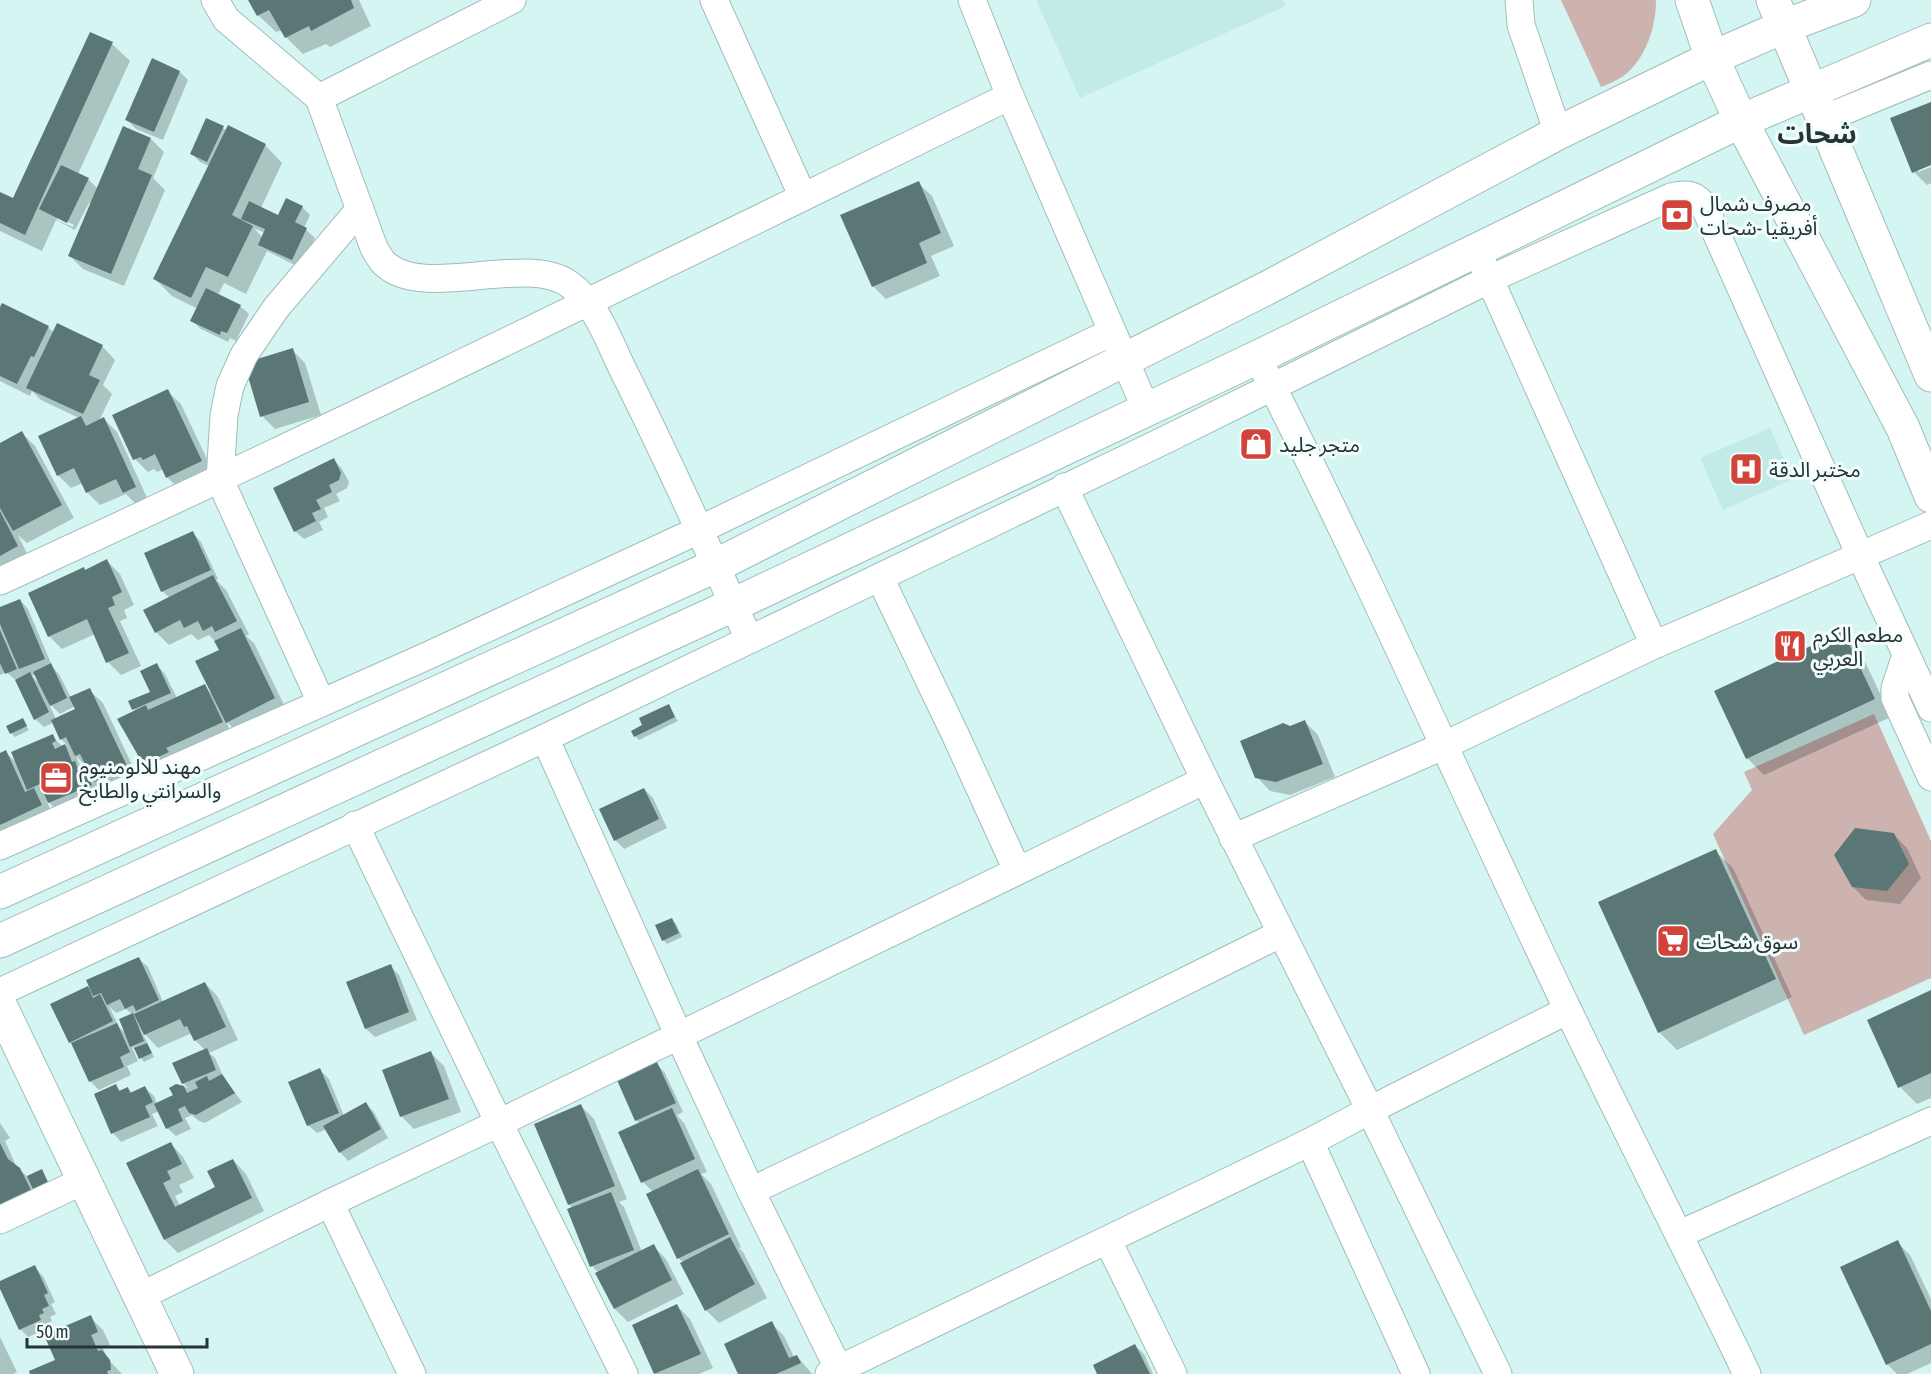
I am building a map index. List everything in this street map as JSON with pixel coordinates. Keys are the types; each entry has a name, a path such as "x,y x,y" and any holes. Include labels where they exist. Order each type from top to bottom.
{"street":[{"path":"215,0 226,19 319,98 374,248 384,263 396,272 413,276 442,278 532,273 553,276 569,284 588,301 657,436 749,639"},
{"path":"319,98 512,0"},
{"path":"714,0 803,197"},
{"path":"972,0 1010,96 1146,409"},
{"path":"1519,0 1521,25 1558,133"},
{"path":"1692,0 1712,57 1741,121 1903,428 1931,496"},
{"path":"0,846 427,656 699,530 1328,256 1558,133 1712,57 1779,13 1854,0"},
{"path":"1779,13 1931,375"},
{"path":"1818,105 1931,40"},
{"path":"0,992 354,825 545,738 1273,387 1483,265 1741,121 1818,105 1931,75"},
{"path":"0,581 422,384 1010,96"},
{"path":"0,941 733,604 1258,357 1483,265 1684,194 1693,195 1700,200 1715,230 1931,708"},
{"path":"321,702 220,480 224,415 230,386 244,355 276,308 360,209"},
{"path":"1483,265 1654,645"},
{"path":"0,892 715,566 1118,346"},
{"path":"1258,357 1362,570 1568,1010 1747,1374"},
{"path":"1064,487 1233,838 1370,1110 1498,1374"},
{"path":"1233,838 1443,746 1654,645 1931,525"},
{"path":"880,578 956,734 1017,870"},
{"path":"1906,655 1895,688 1895,698 1931,777"},
{"path":"545,738 679,1036 837,1372 1310,1142 1568,1010"},
{"path":"141,1296 1205,780"},
{"path":"354,825 624,1374"},
{"path":"752,1191 994,1076 1280,934"},
{"path":"0,1005 177,1374"},
{"path":"1680,1234 1931,1121"},
{"path":"1310,1142 1416,1374"},
{"path":"0,1220 85,1180"},
{"path":"330,1203 412,1374"},
{"path":"1108,1241 1173,1374"}],"shaded area":[{"path":"1036,0 1283,0 1286,6 1080,98"},
{"path":"1561,0 1656,0 1652,32 1643,52 1630,70 1620,78 1601,87"},
{"name":"مختبر الدقة","path":"1770,428 1793,479 1723,510 1700,458"},
{"path":"1874,714 1931,841 1931,978 1804,1035 1713,834 1752,790 1744,772"}],"building":[{"path":"248,0 351,0 354,8 311,31 309,26 285,38 269,10 257,16"},
{"path":"90,32 113,42 25,235 0,223 0,192 13,198"},
{"path":"152,58 180,71 154,132 125,120"},
{"path":"1931,102 1931,165 1912,173 1890,118"},
{"path":"206,118 224,126 207,162 190,154"},
{"path":"228,125 266,144 232,215 253,226 228,277 206,267 191,298 153,279"},
{"path":"123,126 151,138 138,169 152,175 111,274 68,256"},
{"path":"61,165 89,178 67,223 39,209"},
{"path":"919,181 941,233 919,243 927,263 872,287 840,215"},
{"path":"286,198 303,206 295,222 307,228 292,260 258,245 265,229 241,219 249,201 278,215"},
{"path":"206,288 241,305 227,333 221,331 220,335 190,321"},
{"path":"2,303 49,326 34,357 31,356 17,384 0,376 0,307"},
{"path":"57,323 103,345 89,375 100,380 83,414 26,388"},
{"path":"293,348 309,402 260,417 244,363"},
{"path":"168,389 202,461 166,478 155,454 143,460 141,457 133,460 112,415"},
{"path":"81,416 86,426 104,417 136,487 123,493 116,479 86,493 74,468 57,476 38,436"},
{"path":"22,431 62,505 13,531 0,508 0,443"},
{"path":"334,458 341,473 339,480 329,485 332,492 316,500 321,509 312,513 316,521 294,532 273,488"},
{"path":"0,511 18,546 0,556"},
{"path":"193,531 211,570 161,592 144,553"},
{"path":"107,559 122,592 112,597 115,605 108,608 129,653 106,663 87,619 48,637 28,593"},
{"path":"213,575 237,621 215,632 212,626 203,631 198,621 184,628 180,620 155,633 143,610"},
{"path":"20,599 45,659 19,669 0,624 0,607"},
{"path":"241,628 275,698 226,723 195,661 219,650 214,641"},
{"path":"0,630 17,669 5,674 0,663"},
{"path":"1843,631 1875,699 1746,759 1714,691"},
{"path":"51,663 67,698 50,706 33,672"},
{"path":"157,663 171,693 132,710 128,701 150,692 140,671"},
{"path":"30,672 49,712 34,720 15,680"},
{"path":"205,684 223,722 166,748 169,752 143,764 117,719 146,705 148,710"},
{"path":"90,688 127,766 94,782 80,754 75,756 66,737 60,740 51,720 75,709 69,697"},
{"path":"669,704 675,717 634,737 631,731 642,725 639,718"},
{"path":"23,718 27,726 10,734 6,726"},
{"path":"1305,720 1323,764 1276,782 1255,778 1240,741 1283,723 1290,726"},
{"path":"53,734 56,741 52,743 55,749 65,744 72,762 75,761 79,772 85,769 92,785 48,803 40,784 27,790 11,752"},
{"path":"6,750 25,792 34,788 42,805 0,825 0,753"},
{"path":"644,788 659,819 614,841 599,809"},
{"path":"1855,828 1894,833 1909,864 1887,891 1852,887 1834,855"},
{"path":"1716,849 1776,979 1658,1033 1598,902"},
{"path":"672,918 679,933 662,941 655,925"},
{"path":"139,957 159,1000 136,1011 133,1005 125,1009 120,999 107,1005 101,993 93,996 86,980"},
{"path":"391,964 409,1012 365,1029 346,982"},
{"path":"205,982 226,1027 194,1041 187,1026 184,1027 180,1019 144,1035 134,1014"},
{"path":"88,986 93,998 100,994 113,1021 69,1043 50,1004"},
{"path":"1931,990 1931,1073 1898,1088 1867,1020"},
{"path":"133,1013 144,1041 130,1047 119,1019"},
{"path":"117,1023 130,1052 120,1057 124,1067 89,1082 71,1043"},
{"path":"147,1043 152,1053 139,1059 134,1048"},
{"path":"207,1048 216,1070 182,1084 172,1063"},
{"path":"431,1051 449,1099 400,1117 382,1070"},
{"path":"657,1062 676,1103 635,1121 617,1080"},
{"path":"320,1068 339,1113 307,1126 288,1082"},
{"path":"222,1074 235,1093 196,1115 189,1113 185,1106 178,1109 183,1121 166,1129 154,1104 173,1095 169,1088 176,1084 184,1086 187,1093 198,1088 195,1082 207,1076 209,1081"},
{"path":"116,1084 119,1091 128,1087 130,1093 145,1086 153,1102 145,1106 150,1117 111,1134 94,1094"},
{"path":"366,1102 381,1129 339,1153 323,1126"},
{"path":"581,1104 615,1186 568,1205 534,1124"},
{"path":"672,1108 695,1159 641,1183 618,1132"},
{"path":"171,1142 182,1164 167,1171 171,1179 163,1183 175,1207 215,1187 207,1171 233,1159 252,1198 164,1240 126,1163"},
{"path":"0,1143 8,1159 20,1168 35,1198 0,1215"},
{"path":"42,1169 52,1191 37,1198 27,1176"},
{"path":"698,1169 729,1234 677,1259 646,1194"},
{"path":"611,1192 634,1250 590,1267 567,1209"},
{"path":"730,1237 755,1284 705,1311 680,1263"},
{"path":"1898,1240 1931,1311 1931,1344 1886,1365 1840,1267"},
{"path":"654,1244 672,1280 614,1309 595,1273"},
{"path":"35,1265 48,1293 44,1295 49,1306 42,1309 44,1313 39,1315 41,1320 19,1330 0,1289 0,1281"},
{"path":"677,1304 701,1354 654,1374 632,1325"},
{"path":"91,1315 98,1332 91,1335 98,1351 102,1350 110,1360 111,1370 107,1371 108,1374 30,1374 29,1371 55,1360 44,1335"},
{"path":"772,1321 789,1358 797,1355 801,1363 776,1374 738,1374 724,1344"},
{"path":"1135,1344 1150,1374 1097,1374 1093,1365"}],"place":[{"name":"مصرف شمال أفريقيا -شحات","path":"1677,215"},
{"name":"متجر جليد","path":"1256,444"},
{"name":"مختبر الدقة","path":"1746,469"},
{"name":"مطعم الكرم العربي","path":"1790,646"},
{"name":"مهند للالومنيوم والسرانتي والطابخ","path":"56,778"},
{"name":"سوق شحات","path":"1673,941"}],"district":[{"name":"شحات","path":"1817,133"}]}
